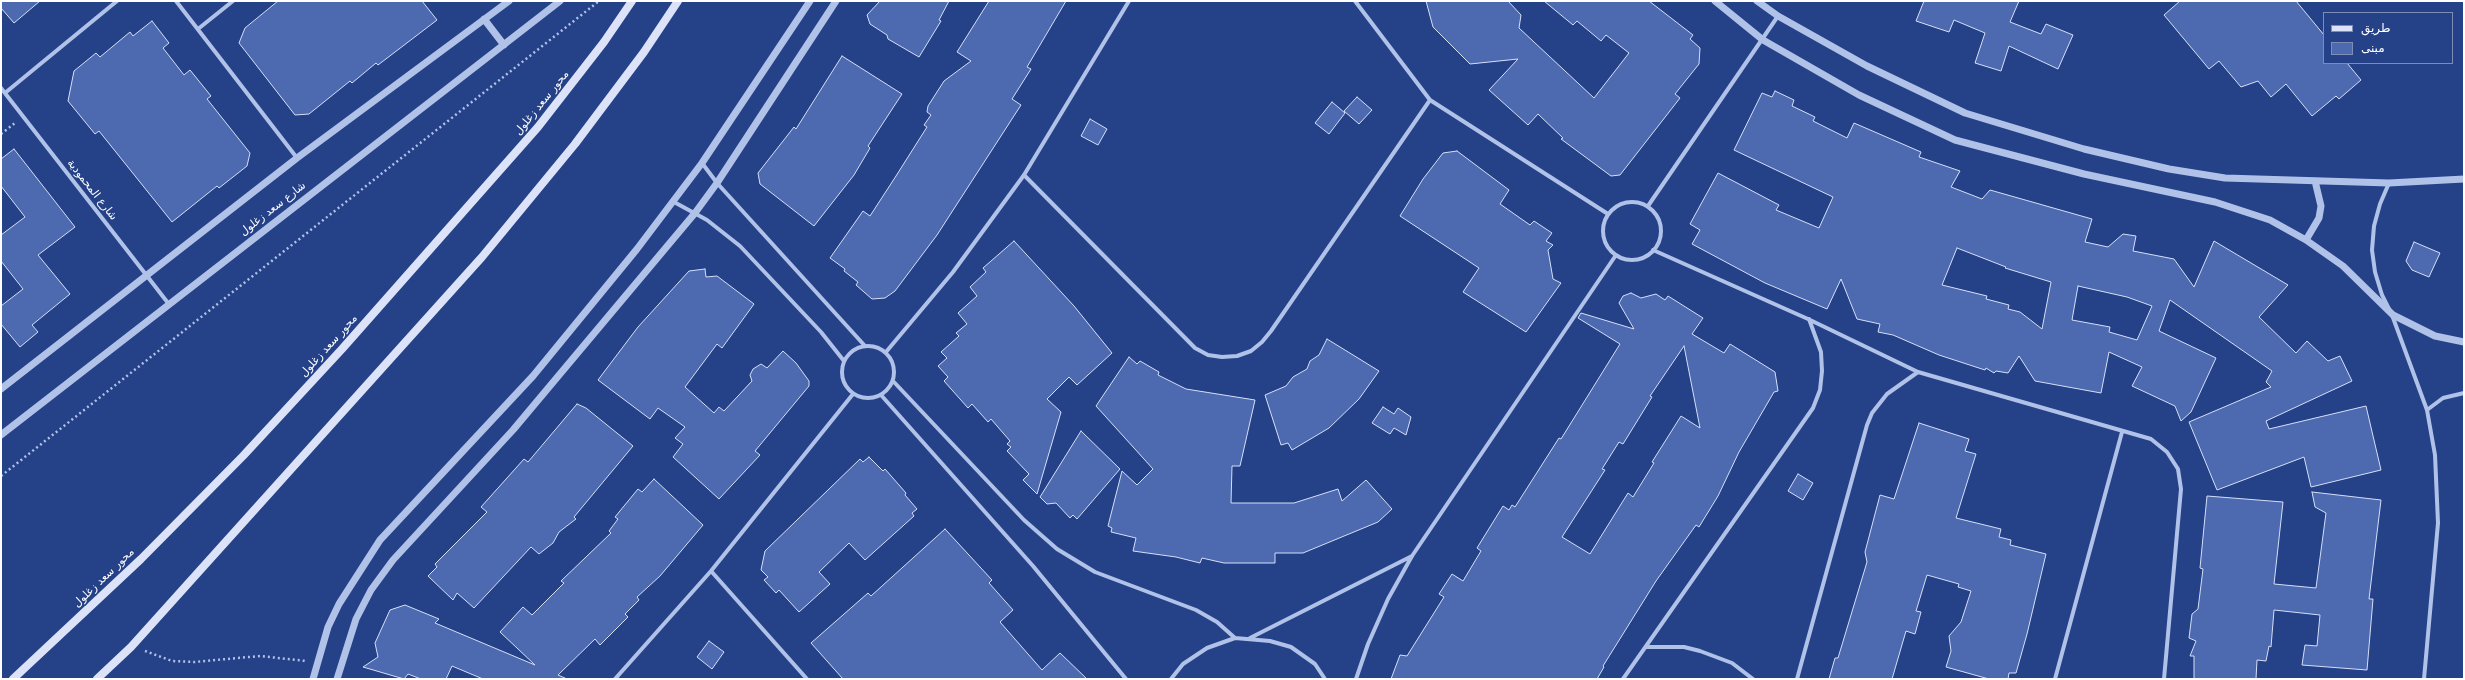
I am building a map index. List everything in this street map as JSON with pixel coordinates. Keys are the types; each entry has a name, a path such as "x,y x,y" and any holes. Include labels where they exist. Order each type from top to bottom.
{"main road":[{"name":"محور سعد زغلول","path":"13,679 141,559 243,456 342,349 538,127 604,42 632,1"},
{"path":"97,679 131,647 482,257 575,144 644,52 678,1"}],"street":[{"path":"5,93 117,1"},
{"path":"176,1 297,158"},
{"path":"198,29 233,1"},
{"path":"1,389 297,158 509,1"},
{"name":"شارع سعد زغلول","path":"1,435 560,1"},
{"path":"313,679 328,627 339,604 380,540 533,376 674,202 702,163 810,1"},
{"path":"337,679 356,619 371,590 393,560 513,430 695,213 717,183 836,1"},
{"path":"886,352 953,272 1024,175 1129,1"},
{"path":"1355,1 1430,100 1608,214"},
{"path":"1715,1 1763,40 1859,95 1955,140 2084,174 2215,202 2270,220 2306,240 2343,266 2392,315 2435,336 2464,342"},
{"path":"1757,1 1778,16 1867,66 1972,115 2084,149 2169,169 2225,178 2389,183 2464,179"},
{"path":"1648,206 1778,16"},
{"path":"484,19 504,45"},
{"name":"شارع المحمودية","path":"1,88 168,304"},
{"path":"1024,175 1196,348 1208,355 1222,357 1237,356 1250,351 1266,336 1430,100"},
{"path":"702,163 717,183 865,346"},
{"path":"2306,240 2314,230 2320,212 2320,193 2314,181"},
{"path":"2389,183 2380,204 2374,226 2372,250 2375,272 2382,294 2392,315 2427,410 2436,455 2438,500 2424,679"},
{"path":"1631,201 1648,206 1654,212 1661,227 1661,236 1653,250 1647,256 1631,260 1616,255 1609,249 1603,232 1608,214 1622,203 1631,201"},
{"path":"674,202 695,213 728,236 751,257 833,345 844,361"},
{"path":"1653,250 1808,319 1918,372 2122,432 2151,439 2167,452 2178,469 2181,489 2164,679"},
{"path":"1356,679 1368,644 1388,599 1412,556 1616,255"},
{"path":"1623,679 1647,647 1813,408 1820,390 1822,371 1821,352 1808,319"},
{"path":"865,346 873,346 886,352 894,366 893,381 890,387 880,395 871,398 862,398 853,394 844,383 842,368 844,361 852,351 865,346"},
{"path":"1797,679 1867,425 1872,413 1887,394 1918,372"},
{"path":"893,381 1024,520 1058,549 1095,572 1196,610 1217,622 1235,638"},
{"path":"2427,410 2443,398 2464,393"},
{"path":"615,679 711,571 853,394"},
{"path":"880,395 1033,566 1126,679"},
{"path":"2055,679 2122,432"},
{"path":"1249,638 1412,556"},
{"path":"711,571 807,679"},
{"path":"1171,679 1183,664 1207,648 1235,638 1249,638 1291,647 1315,664 1325,679"},
{"path":"1647,647 1684,647 1700,651 1732,663 1753,679"}],"path":[{"path":"1,476 599,1"},
{"path":"1,134 23,116"},
{"path":"131,647 172,661 194,662 260,656 289,658"}],"building":[{"path":"1,1 40,1 14,23 1,8"},
{"path":"278,1 422,1 437,20 378,65 376,63 352,83 350,81 309,114 295,115 239,43 245,28"},
{"path":"880,1 949,1 939,20 941,21 919,57 888,39 887,35 870,24 867,15"},
{"path":"989,1 1066,1 1027,67 1031,69 1012,99 1021,105 937,235 895,291 885,298 872,299 856,285 858,282 844,271 845,269 830,258 863,211 870,216 896,176 927,127 924,125 931,115 927,112 928,106 944,81 971,61 957,52"},
{"path":"1426,1 1508,1 1521,15 1519,28 1594,98 1629,53 1606,35 1601,41 1577,21 1573,25 1544,1 1649,1 1693,35 1690,39 1700,48 1699,64 1675,94 1680,98 1620,175 1611,176 1561,139 1563,138 1538,114 1528,125 1489,90 1518,59 1470,64 1433,27"},
{"path":"1924,1 2019,1 2010,22 2041,34 2046,24 2073,35 2058,69 2009,46 2001,71 1975,63 1985,33 1954,20 1949,32 1916,21"},
{"path":"2180,1 2296,1 2323,34 2323,64 2348,64 2361,80 2339,99 2336,96 2312,116 2286,84 2271,97 2258,81 2241,87 2219,61 2209,69 2164,15"},
{"path":"152,21 169,43 163,48 184,75 190,70 211,96 207,99 250,153 247,166 219,188 217,186 172,222 99,131 95,134 68,101 74,71 96,53 100,57 130,32 133,36"},
{"path":"842,56 902,94 868,146 870,148 854,175 814,226 760,184 758,173 794,127 796,129"},
{"path":"1775,91 1794,100 1792,106 1815,117 1813,121 1847,138 1854,123 1921,152 1919,157 1960,171 1951,187 1982,199 1990,190 2092,219 2085,242 2108,247 2123,234 2136,236 2133,251 2174,259 2194,287 2214,241 2288,285 2259,317 2296,353 2307,341 2328,361 2340,356 2352,381 2266,421 2269,429 2366,406 2381,470 2311,487 2304,457 2217,490 2189,422 2271,387 2266,382 2272,371 2170,300 2159,331 2216,358 2191,412 2181,421 2175,406 2132,386 2142,367 2109,352 2101,393 2035,381 2019,356 2008,373 1996,371 1994,373 1986,368 1985,370 1939,355 1893,335 1878,332 1880,324 1857,319 1841,279 1827,309 1765,283 1692,244 1700,230 1690,224 1718,173 1779,205 1776,210 1819,228 1833,197 1734,150 1762,93 1772,97","holes":["1957,248 2006,267 2005,268 2051,282 2042,329 2020,312 2008,309 2009,305 1986,299 1987,296 1942,285","2078,286 2127,297 2152,306 2137,340 2109,332 2110,327 2072,320"]},
{"path":"1357,97 1372,110 1359,124 1344,111"},
{"path":"1332,102 1345,113 1329,134 1315,123"},
{"path":"1090,119 1107,129 1098,145 1081,136"},
{"path":"14,149 75,227 38,255 70,294 32,325 38,332 20,347 1,324 1,306 23,289 1,261 1,235 25,217 1,186 1,159"},
{"path":"1457,151 1509,190 1500,204 1530,225 1534,221 1552,233 1546,241 1553,245 1548,250 1553,279 1561,283 1526,332 1463,292 1479,268 1400,216 1423,179 1443,153"},
{"path":"1014,241 1074,306 1112,353 1077,385 1069,377 1047,399 1061,412 1037,494 1023,480 1029,474 1007,451 1011,447 1007,444 1010,441 991,419 988,422 972,404 968,408 944,381 948,377 938,366 947,358 941,352 959,336 956,333 967,324 958,313 977,296 970,287 986,272 983,268"},
{"path":"2414,242 2440,253 2429,277 2412,270 2406,261"},
{"path":"705,269 706,277 717,276 754,304 722,348 717,344 685,387 714,413 719,407 724,411 752,381 750,375 753,369 761,364 767,368 783,351 796,363 809,381 809,386 755,451 760,455 719,499 673,457 683,444 675,438 685,427 658,408 650,419 598,380 638,327 689,271"},
{"path":"1631,293 1641,298 1656,294 1665,300 1668,296 1703,318 1692,334 1724,353 1730,344 1775,372 1778,391 1774,392 1739,452 1718,496 1699,527 1696,525 1656,581 1603,666 1604,667 1597,679 1391,679 1400,655 1407,656 1444,597 1439,594 1452,574 1463,581 1481,551 1477,548 1503,506 1509,510 1512,505 1515,507 1559,438 1561,439 1620,344 1578,318 1581,313 1634,329 1619,303 1623,296","holes":["1684,346 1700,428 1681,416 1652,462 1654,463 1633,497 1628,493 1590,554 1562,537 1605,470 1602,469 1619,442 1623,444 1652,397 1650,396"]},
{"path":"1327,339 1379,371 1359,399 1329,428 1292,450 1288,443 1281,445 1265,395 1286,386 1293,377 1307,369 1310,361 1319,355"},
{"path":"1129,357 1137,364 1140,361 1159,372 1158,375 1186,389 1255,400 1240,466 1232,466 1231,503 1294,503 1338,489 1342,501 1366,480 1392,509 1378,522 1303,553 1275,553 1275,563 1224,563 1202,558 1200,563 1176,557 1133,551 1136,538 1111,532 1112,528 1108,526 1122,471 1137,485 1153,469 1096,406"},
{"path":"577,404 586,408 633,446 574,517 576,519 559,532 553,543 539,554 531,547 474,608 457,593 453,600 428,576 437,567 435,564 487,512 481,507 524,459 528,462"},
{"path":"1383,407 1394,414 1398,408 1411,417 1406,435 1394,428 1390,434 1372,423"},
{"path":"1919,423 1969,439 1965,451 1976,454 1956,518 2001,529 1999,537 2011,540 2010,545 2046,554 2016,673 2009,673 2008,679 1989,679 1946,667 1951,651 1949,636 1961,622 1971,591 1958,587 1959,584 1927,575 1916,611 1921,612 1915,634 1906,631 1892,679 1829,679 1835,658 1838,658 1867,562 1865,552 1880,495 1894,499"},
{"path":"1081,431 1120,469 1077,519 1073,515 1070,518 1056,503 1047,504 1040,497"},
{"path":"869,457 883,471 885,469 906,493 905,495 917,509 912,513 914,516 865,560 849,543 819,572 830,584 799,612 779,590 776,593 764,580 768,577 761,570 765,551 860,459 863,462"},
{"path":"1798,474 1813,483 1803,500 1788,491"},
{"path":"654,479 703,525 660,576 637,597 639,600 625,614 628,617 600,645 595,639 558,675 567,679 483,679 452,666 446,679 421,679 408,674 404,679 363,667 378,657 375,643 390,610 405,605 439,619 435,623 535,665 500,632 523,607 532,615 564,583 561,581 611,533 609,531 618,519 615,517 638,489 642,492"},
{"path":"2312,492 2381,500 2369,599 2373,599 2367,670 2302,665 2305,645 2317,646 2320,615 2274,610 2271,647 2269,646 2266,661 2257,660 2256,679 2194,679 2194,656 2190,656 2196,641 2189,638 2192,614 2198,609 2203,569 2200,568 2207,496 2283,502 2274,584 2316,588 2326,513 2315,507"},
{"path":"945,529 992,580 989,583 1013,610 1000,622 1042,670 1060,653 1087,679 843,679 811,643 868,593 871,596"},
{"path":"709,641 724,652 712,669 697,657"}]}
